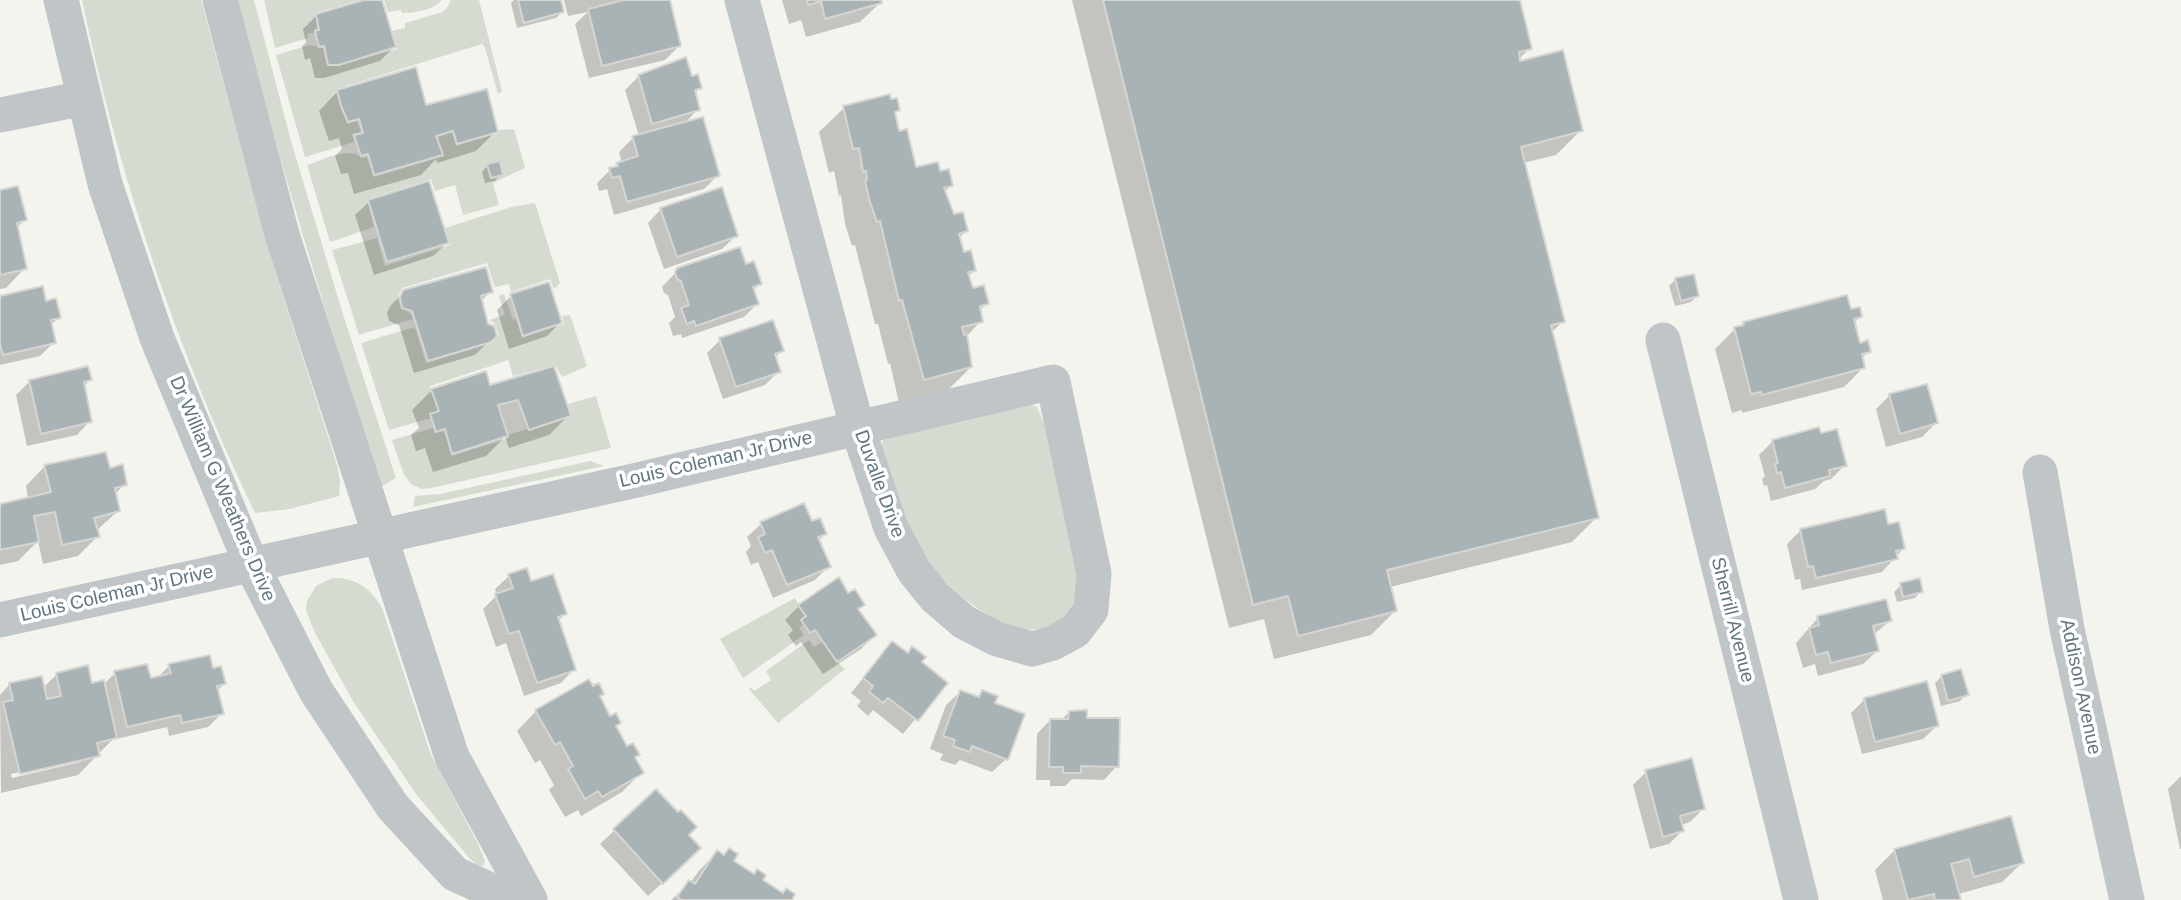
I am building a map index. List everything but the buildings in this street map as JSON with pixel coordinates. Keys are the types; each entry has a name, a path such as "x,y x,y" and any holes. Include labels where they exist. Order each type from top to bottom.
{"street":[{"name":"Dr William G Weathers Drive","path":"61,0 105,184 157,338 251,564 316,691 393,807 455,874 512,900"},
{"path":"219,0 283,238 452,757 530,900"},
{"name":"Duvalle Drive","path":"742,0 858,426 891,528 914,570 935,597 964,622 996,639 1032,649 1053,643 1076,631 1091,610 1094,573 1053,382"},
{"path":"0,115 84,97"},
{"name":"Sherrill Avenue","path":"1663,340 1801,900"},
{"name":"Louis Coleman Jr Drive","path":"0,620 633,481 1053,382"},
{"name":"Addison Avenue","path":"2040,472 2067,629 2127,900"}],"shaded area":[{"path":"82,0 201,0 270,255 337,465 339,496 290,509 255,513 200,389 153,262 114,132"},
{"path":"237,0 254,0 291,141 396,478 381,487 306,244"},
{"path":"264,0 359,0 315,13 317,28 314,33 307,34 308,38 275,48"},
{"path":"384,0 442,0 429,9 402,13 401,10 388,12"},
{"path":"451,0 479,0 502,91 498,94 482,44 336,89 347,124 357,121 361,132 352,134 354,142 305,157 276,55 310,45 323,48 327,66 338,66 397,49 392,31 405,28 405,23 442,12"},
{"path":"514,129 525,168 493,183 499,205 463,215 455,185 435,191 431,179 367,199 374,227 330,242 307,165 335,155 350,153 362,158 367,157 374,177 444,156 438,137 452,132 456,146 499,133 499,130"},
{"path":"535,203 560,283 554,289 550,279 511,292 509,284 495,287 487,263 402,288 398,298 401,308 410,313 413,319 359,335 332,250 377,238 385,266 450,245 445,228 511,207"},
{"path":"504,294 522,338 564,324 562,316 570,315 587,366 562,377 555,365 513,376 508,360 430,386 438,411 429,413 431,418 389,430 361,343 415,327 426,363 492,343 499,335 494,323 489,320 505,315 499,296"},
{"path":"596,396 611,448 431,488 422,489 412,485 404,475 392,440 433,428 435,433 444,431 452,456 509,438 508,435 528,429 529,431 572,416 568,404"},
{"path":"1028,403 1037,407 1046,428 1078,579 1073,606 1065,617 1053,625 1029,630 1008,626 987,614 945,581 929,562 907,521 881,448 883,440"},
{"path":"590,461 604,466 413,507 415,496 440,494"},
{"path":"332,578 348,579 362,585 382,608 431,755 478,844 485,861 483,866 470,859 416,794 353,701 314,631 306,610 307,601 316,586"},
{"path":"795,598 805,616 800,619 804,624 799,628 804,635 743,678 720,639"},
{"path":"809,640 814,647 822,642 845,669 778,723 749,689 751,687 754,691 771,680 766,671"}]}
